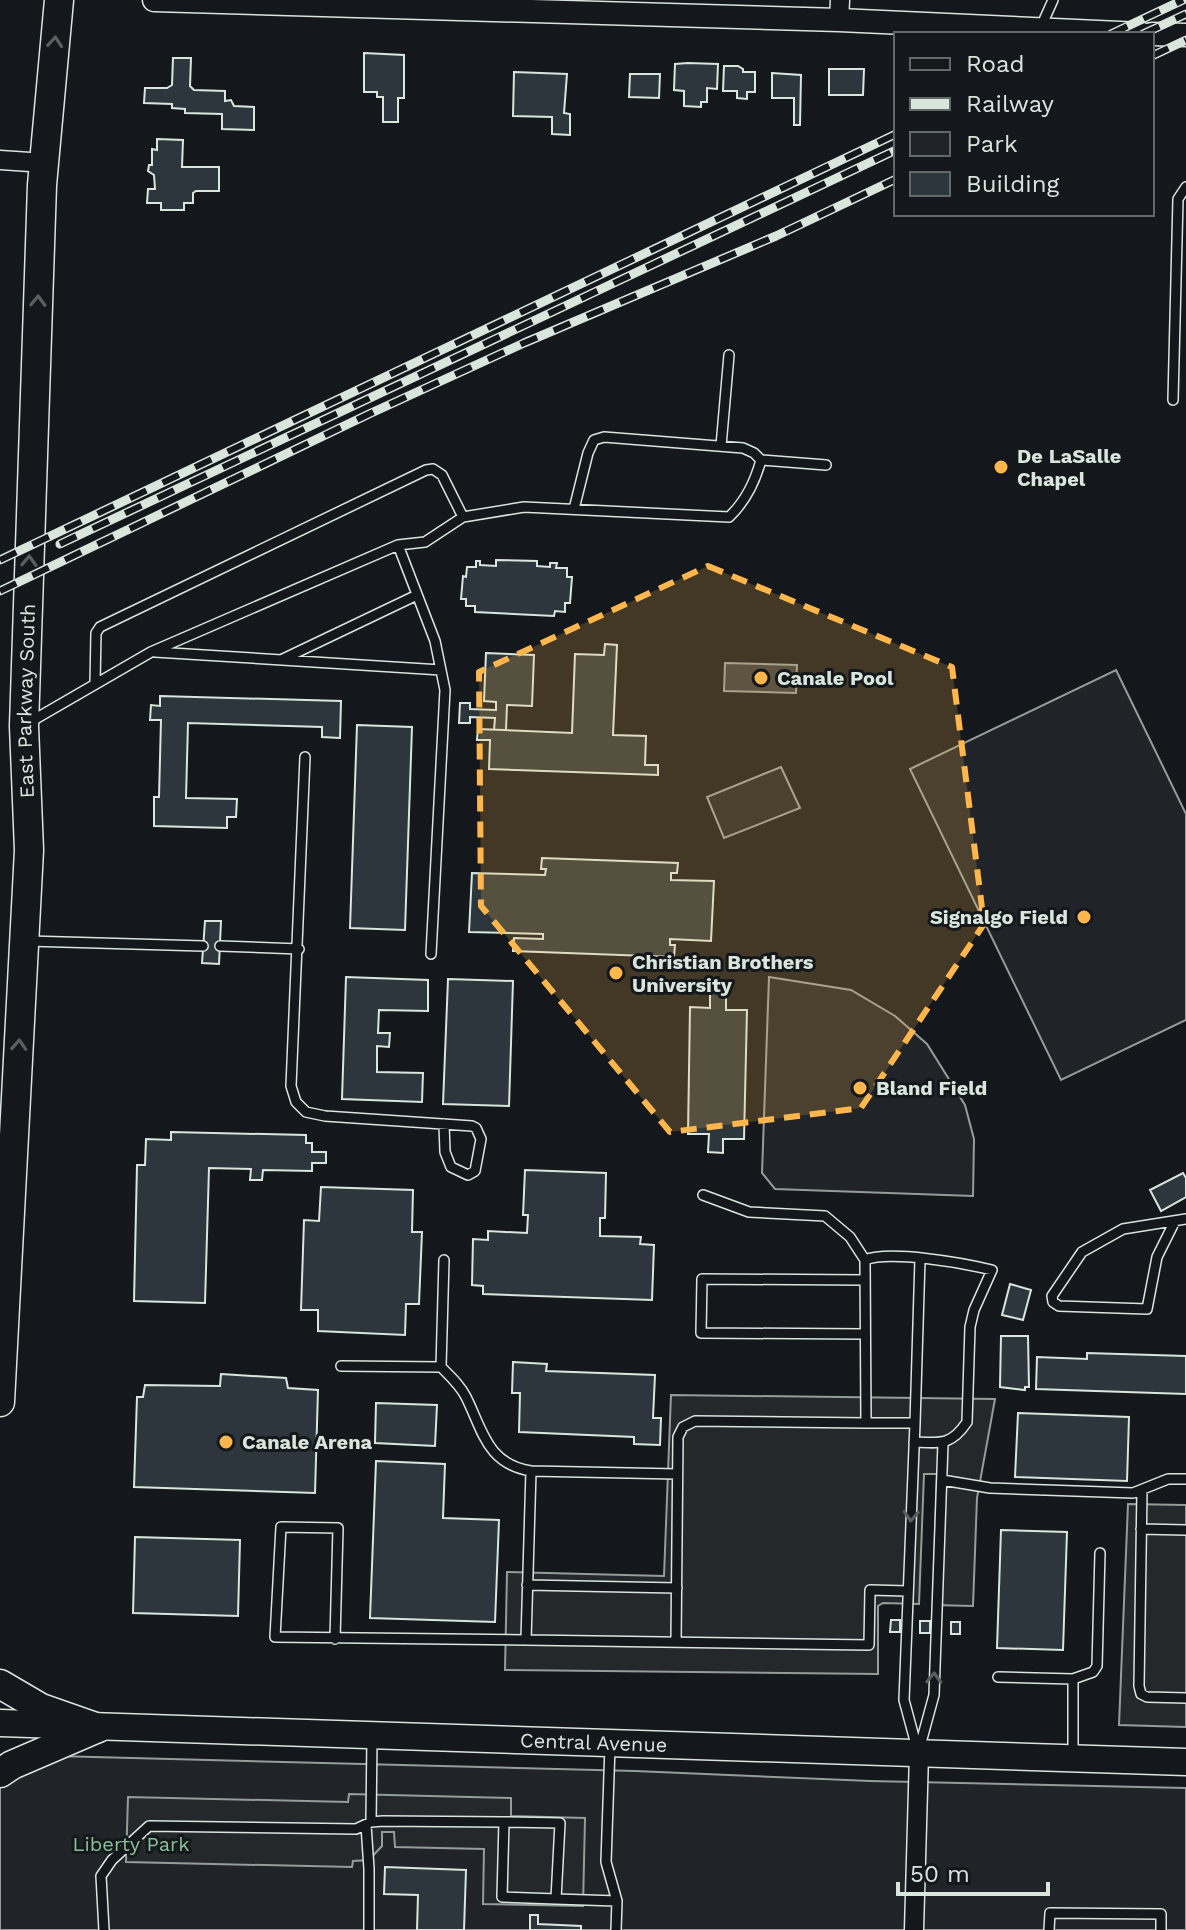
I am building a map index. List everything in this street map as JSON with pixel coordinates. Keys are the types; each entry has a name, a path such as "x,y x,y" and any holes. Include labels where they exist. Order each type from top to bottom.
{"main road":[{"name":"East Parkway South","path":"0,1402 13,1081 29,850 24,726 33,408 45,163 59,0"},
{"path":"0,1684 41,1708 98,1728"},
{"name":"Central Avenue","path":"0,1723 1186,1762"},
{"path":"0,1773 98,1728"}],"street":[{"path":"154,0 839,10 1101,32"},
{"path":"1154,34 1186,35"},
{"path":"0,160 45,163"},
{"path":"914,1930 919,1754"}],"lane":[{"path":"1040,29 1053,0"},
{"path":"1173,400 1178,199 1186,187"},
{"path":"721,446 729,355"},
{"path":"574,509 588,453 594,440 604,437 743,448 761,460 826,465"},
{"path":"24,726 151,652 398,545 425,542 463,517 524,507 729,517 740,507 757,477 761,460"},
{"path":"95,684 96,633 100,627 426,470 433,469 442,475 463,517"},
{"path":"398,545 435,641 445,703 431,954"},
{"path":"281,660 417,595"},
{"path":"151,652 441,670"},
{"path":"305,757 291,1086 296,1102 306,1112 325,1116 444,1124 472,1126 479,1131 481,1139 475,1171 468,1175 451,1167 445,1152 444,1124"},
{"path":"24,940 203,946"},
{"path":"220,946 299,949"},
{"path":"703,1195 749,1212 825,1216 850,1237 865,1260 866,1423"},
{"path":"1181,1220 1157,1257 1147,1309 1059,1306 1053,1302 1052,1296 1082,1252 1123,1229 1181,1220"},
{"path":"865,1260 885,1255 963,1263 992,1270 970,1327 967,1422 958,1435 943,1443 914,1442"},
{"path":"919,1754 904,1700 920,1259"},
{"path":"441,1367 444,1260"},
{"path":"865,1280 702,1279 701,1333 865,1334"},
{"path":"341,1366 441,1367 457,1382 481,1435 492,1450 515,1468 531,1471 677,1474"},
{"path":"676,1642 678,1437 683,1427 695,1421 915,1423"},
{"path":"919,1754 934,1695 943,1443"},
{"path":"526,1640 531,1471"},
{"path":"942,1480 990,1488 1133,1493 1168,1479 1186,1479"},
{"path":"1142,1490 1139,1686 1141,1694 1147,1697 1186,1698"},
{"path":"335,1639 338,1528 281,1527 275,1637 335,1639 869,1645 870,1590 908,1591"},
{"path":"1141,1529 1186,1530"},
{"path":"998,1677 1073,1679 1093,1672 1097,1666 1100,1553"},
{"path":"527,1585 677,1588"},
{"path":"1073,1679 1073,1759"},
{"path":"369,1930 368,1824 372,1737"},
{"path":"610,1744 606,1862 617,1901 616,1930"},
{"path":"504,1822 502,1897 617,1901"},
{"path":"104,1930 101,1876 112,1860 149,1826 356,1829 368,1824 560,1823 556,1899"},
{"path":"1049,1930 1050,1913 1161,1914 1161,1930"}],"highlighted area":[{"path":"708,566 952,667 984,924 861,1108 670,1132 481,906 479,672"}],"green space":[{"name":"Signalgo Field","path":"1116,670 1186,814 1186,1020 1061,1080 910,769"},
{"path":"781,767 800,808 724,838 707,797"},
{"name":"Bland Field","path":"769,977 851,990 895,1016 927,1044 965,1105 974,1139 973,1196 775,1189 762,1173"},
{"name":"Liberty Park","path":"56,1756 1186,1788 1186,1930 0,1930 0,1782"}],"shaded area":[{"name":"Canale Pool","path":"725,663 797,665 796,693 724,691"},
{"path":"671,1395 995,1399 977,1498 973,1606 933,1605 937,1474 924,1474 919,1604 883,1603 878,1606 878,1674 505,1670 507,1572 664,1576"},
{"path":"1128,1504 1186,1505 1186,1727 1119,1725"},
{"path":"349,1794 511,1798 511,1816 585,1818 583,1906 483,1904 484,1849 395,1847 394,1832 382,1832 382,1846 369,1860 353,1861 352,1867 126,1862 128,1797 348,1802"}],"building":[{"path":"364,53 404,55 404,98 398,98 398,122 383,122 383,97 377,97 377,92 364,92"},
{"path":"173,58 191,58 190,86 194,90 225,91 225,101 231,100 234,106 254,107 254,130 222,129 222,114 185,113 185,109 172,108 172,104 144,103 145,88 167,88 172,85"},
{"path":"675,64 718,64 717,89 707,88 707,102 701,102 701,107 684,106 684,91 674,90"},
{"path":"724,66 738,66 743,72 755,72 755,92 747,92 747,99 737,98 737,91 723,91"},
{"path":"829,69 864,69 863,95 829,95"},
{"path":"514,72 567,74 564,113 570,114 570,135 552,134 552,117 513,116"},
{"path":"772,73 801,75 800,125 794,125 794,98 772,98"},
{"path":"630,74 660,74 659,98 629,97"},
{"path":"157,139 183,140 182,167 219,167 219,191 196,191 193,193 193,203 184,203 184,210 161,210 161,203 147,203 148,189 155,189 154,175 148,171 149,165 152,165 152,149 157,150"},
{"path":"496,560 537,561 537,566 550,567 550,563 557,563 556,568 567,568 567,577 572,577 570,603 565,603 565,612 555,611 554,616 475,612 475,606 466,606 466,599 461,599 467,567 476,567 476,561 480,561 480,565 496,566"},
{"path":"605,644 617,645 613,735 646,736 645,765 658,765 658,775 489,769 490,740 477,740 478,729 572,733 575,654 604,655"},
{"path":"486,653 534,655 532,706 507,705 506,730 494,730 495,718 470,717 470,723 459,723 460,703 470,703 470,709 496,710 496,702 484,701"},
{"path":"160,696 341,701 340,738 322,737 322,727 188,723 186,798 237,799 236,817 227,817 227,828 154,826 154,797 159,797 161,720 150,720 151,705 160,706"},
{"path":"357,725 412,727 405,930 350,928"},
{"path":"542,858 678,863 677,873 671,873 671,880 714,881 711,941 670,939 670,945 675,945 674,957 513,951 514,938 543,939 543,934 469,932 472,873 545,875 546,869 541,869"},
{"path":"205,921 221,921 219,964 202,963"},
{"path":"346,977 428,980 428,1011 379,1010 378,1033 390,1033 389,1047 377,1046 377,1072 423,1073 422,1102 342,1099"},
{"path":"448,979 513,981 509,1106 443,1104"},
{"path":"710,992 726,992 726,1010 747,1010 744,1139 723,1139 723,1153 708,1152 709,1134 688,1134 690,1007 710,1008"},
{"path":"171,1132 306,1135 306,1143 312,1143 312,1152 326,1152 326,1163 312,1163 312,1171 263,1170 262,1180 250,1180 251,1169 209,1168 205,1303 134,1301 137,1165 145,1165 146,1139 171,1140"},
{"path":"525,1170 606,1173 605,1218 600,1218 600,1236 641,1237 640,1244 654,1245 652,1300 483,1294 483,1286 472,1285 473,1239 488,1240 488,1231 527,1233 528,1215 523,1215"},
{"path":"1183,1173 1186,1197 1161,1211 1150,1190"},
{"path":"321,1187 413,1190 412,1232 422,1232 419,1304 406,1304 405,1335 318,1331 318,1310 301,1310 304,1220 319,1221"},
{"path":"1010,1284 1031,1290 1023,1320 1002,1315"},
{"path":"1001,1336 1028,1336 1029,1387 1025,1390 1000,1387"},
{"path":"1087,1353 1186,1356 1186,1394 1036,1389 1037,1357 1087,1359"},
{"path":"513,1362 547,1364 546,1371 655,1375 653,1418 661,1418 660,1445 634,1444 634,1437 519,1432 520,1393 512,1393"},
{"name":"Canale Arena","path":"221,1374 286,1378 288,1388 318,1390 315,1493 134,1487 137,1397 143,1397 145,1385 220,1386"},
{"path":"376,1403 437,1405 435,1446 375,1443"},
{"path":"1018,1413 1129,1417 1127,1481 1015,1477"},
{"path":"376,1461 445,1464 443,1518 499,1520 495,1622 370,1618"},
{"path":"1001,1530 1067,1532 1063,1650 997,1648"},
{"path":"135,1537 240,1540 238,1616 133,1613"},
{"path":"891,1620 900,1620 900,1632 890,1632"},
{"path":"920,1621 930,1621 930,1633 920,1633"},
{"path":"951,1622 960,1622 960,1634 951,1634"},
{"path":"385,1867 466,1870 464,1930 417,1930 418,1895 384,1894"},
{"path":"530,1915 538,1915 538,1924 581,1926 581,1930 530,1930"}],"railway":[{"path":"1115,32 1183,0"},
{"path":"1147,32 1186,14"},
{"path":"1154,55 1186,40"},
{"path":"0,560 894,135"},
{"path":"60,544 894,151"},
{"path":"0,591 369,414 524,343 776,236 894,180"}],"place":[{"name":"De LaSalle Chapel","path":"1001,467"},
{"name":"Canale Pool","path":"761,678"},
{"name":"Signalgo Field","path":"1084,917"},
{"name":"Christian Brothers University","path":"616,973"},
{"name":"Bland Field","path":"860,1088"},
{"name":"Canale Arena","path":"226,1442"}]}
